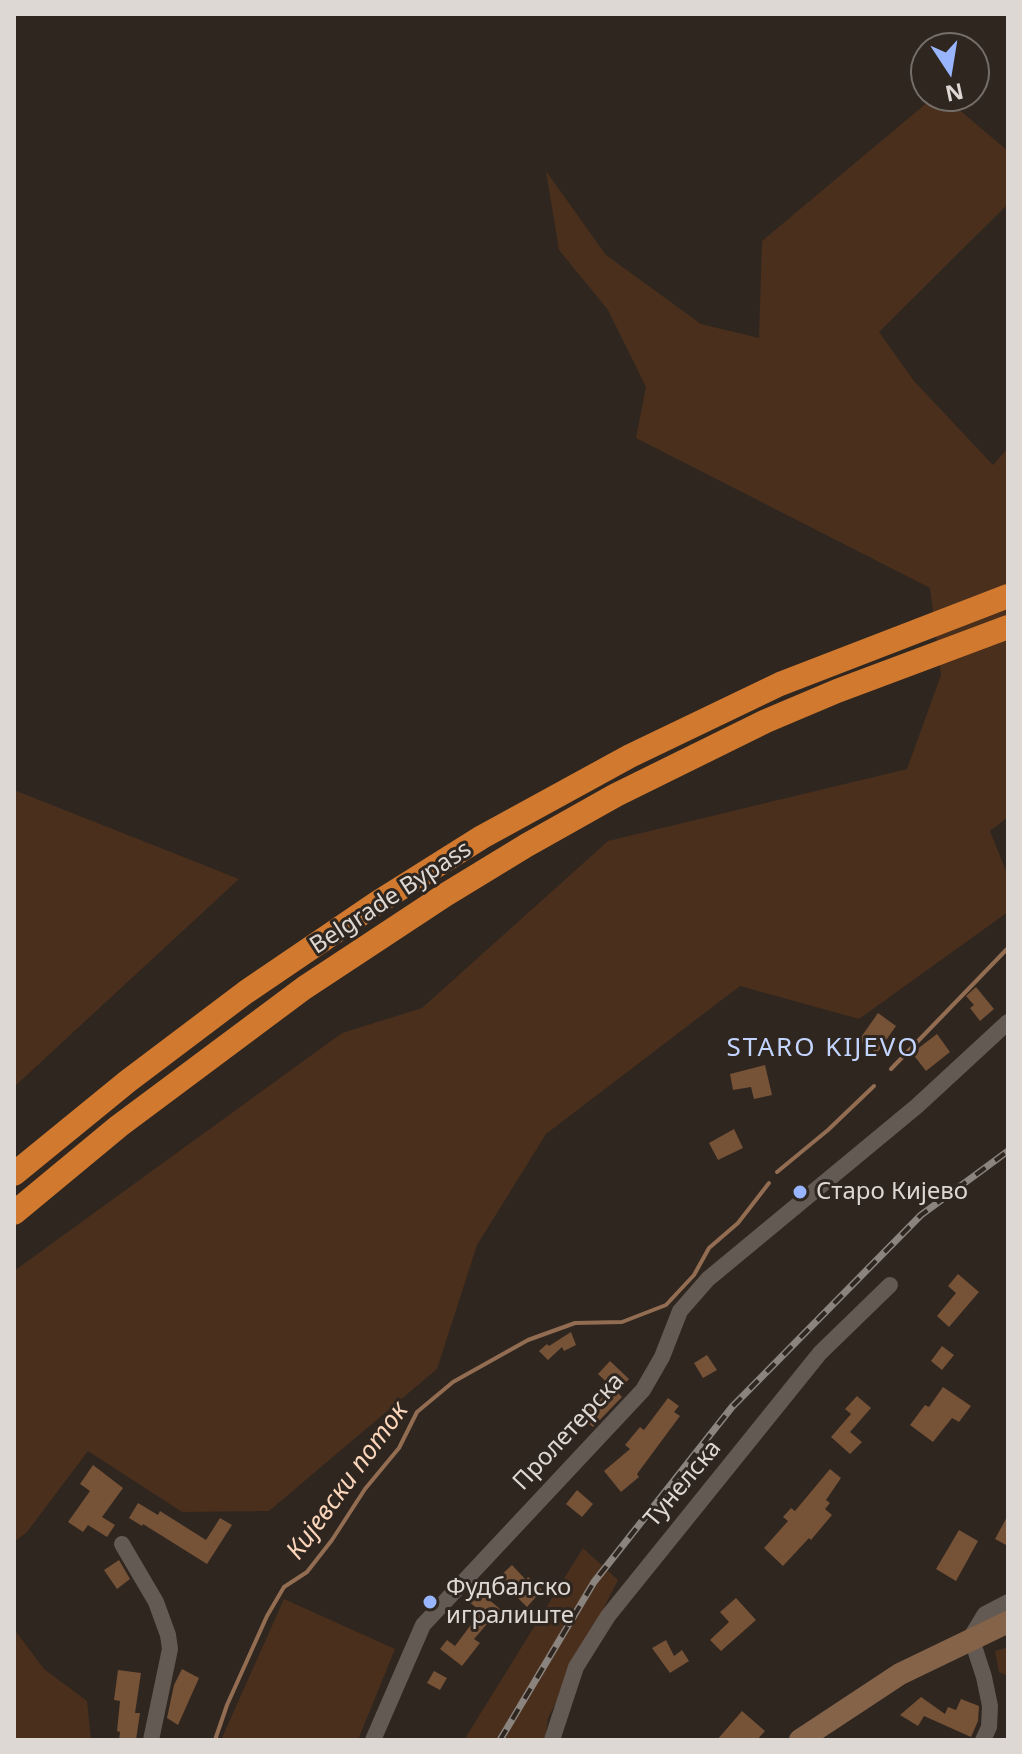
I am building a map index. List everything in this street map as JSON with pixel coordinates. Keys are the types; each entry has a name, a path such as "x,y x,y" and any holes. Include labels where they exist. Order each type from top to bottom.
{"highway":[{"name":"Belgrade Bypass","path":"14,1174 223,1009 295,957 482,837 630,756 738,703 831,663 1008,596"},
{"name":"Belgrade Bypass","path":"14,1213 119,1126 230,1042 304,988 445,895 616,795 766,721 1008,627"}],"main road":[{"path":"800,1740 900,1674 971,1637 1008,1622"}],"street":[{"name":"Пролетерска","path":"373,1740 423,1625 643,1390 662,1357 680,1311 708,1279 917,1106 1008,1022"},
{"name":"Тунелска","path":"552,1740 576,1667 608,1616 820,1353 890,1285"},
{"path":"122,1544 156,1602 168,1635 170,1649 151,1740"},
{"path":"983,1740 989,1727 990,1706 971,1637 985,1614 1008,1602"}],"shaded area":[{"path":"916,112 962,112 1008,151 1008,204 879,332 914,381 993,465 1008,448 1008,817 990,831 1008,876 1008,912 859,1019 740,986 546,1134 477,1245 437,1369 269,1511 182,1512 88,1451 27,1532 14,1542 14,1271 342,1033 422,1008 608,841 907,769 941,675 930,588 636,438 646,387 608,310 559,250 546,171 606,255 701,324 759,338 762,241"},
{"path":"14,790 239,879 14,1087"},
{"path":"583,1548 618,1580 548,1718 545,1740 464,1740"},
{"path":"284,1599 395,1649 358,1740 221,1740"},
{"path":"14,1629 44,1669 87,1701 91,1740 14,1740"},
{"path":"1008,1647 1008,1676 999,1672 995,1651"}],"building":[{"path":"976,987 994,1009 980,1021 970,1008 974,1005 966,996"},
{"path":"878,1013 896,1026 877,1053 859,1040"},
{"path":"937,1034 950,1052 926,1071 912,1053"},
{"path":"765,1065 772,1095 754,1099 751,1087 733,1090 730,1074"},
{"path":"734,1129 743,1148 718,1160 709,1143"},
{"path":"958,1274 979,1292 949,1327 937,1316 956,1293 948,1286"},
{"path":"571,1332 576,1345 564,1351 562,1347 548,1360 539,1351 547,1344 549,1346"},
{"path":"942,1346 954,1355 942,1370 931,1361"},
{"path":"707,1355 717,1370 703,1378 694,1363"},
{"path":"610,1361 629,1379 617,1392 598,1374"},
{"path":"943,1387 971,1406 959,1422 952,1418 933,1442 910,1425 925,1405 929,1407"},
{"path":"613,1388 622,1397 593,1427 576,1414 586,1402 592,1407"},
{"path":"857,1396 871,1408 850,1432 862,1442 850,1454 831,1437 851,1414 845,1409"},
{"path":"668,1398 679,1406 674,1412 680,1416 637,1474 639,1477 621,1492 604,1471 630,1449 625,1445 640,1427 644,1430"},
{"path":"93,1465 123,1488 102,1517 115,1525 107,1537 88,1525 83,1532 68,1522 90,1491 80,1484"},
{"path":"830,1469 841,1478 826,1500 830,1503 825,1509 832,1515 783,1566 764,1548 788,1521 783,1517 791,1508 795,1511"},
{"path":"577,1490 593,1504 582,1517 566,1504"},
{"path":"138,1503 158,1515 160,1511 206,1540 220,1518 232,1525 207,1564 129,1518"},
{"path":"1008,1515 1008,1546 995,1539"},
{"path":"959,1530 978,1541 956,1581 936,1569"},
{"path":"119,1560 130,1579 117,1589 104,1570"},
{"path":"512,1565 526,1580 528,1577 542,1590 527,1607 498,1578"},
{"path":"479,1591 500,1609 474,1639 480,1643 462,1666 440,1649 447,1640 455,1646 476,1618 472,1616 478,1609 469,1602"},
{"path":"736,1598 756,1620 721,1651 710,1640 729,1622 720,1612"},
{"path":"666,1640 674,1656 682,1650 689,1661 670,1673 652,1648"},
{"path":"182,1669 199,1678 178,1725 167,1718 174,1685"},
{"path":"118,1670 141,1673 135,1713 140,1713 136,1740 119,1740 120,1701 114,1700"},
{"path":"434,1671 447,1678 440,1690 427,1683"},
{"path":"921,1697 945,1714 948,1707 956,1710 961,1699 979,1706 978,1721 971,1737 924,1716 918,1726 900,1715"},
{"path":"742,1711 765,1731 757,1740 717,1740"}],"waterway":[{"name":"Кијевски поток","path":"891,1069 1008,948"},
{"name":"Кијевски поток","path":"777,1172 828,1130 874,1086"},
{"name":"Кијевски поток","path":"215,1740 227,1705 267,1616 284,1587 307,1572 332,1540 365,1489 399,1448 417,1412 453,1382 528,1340 575,1323 622,1322 666,1305 694,1275 709,1248 738,1223 769,1183"}],"railway":[{"path":"500,1740 594,1582 732,1407 921,1215 1008,1151"}],"place":[{"name":"Старо Кијево","path":"800,1192"},
{"name":"Фудбалско игралиште","path":"430,1602"}],"district":[{"name":"STARO KIJEVO","path":"823,1049"}]}
